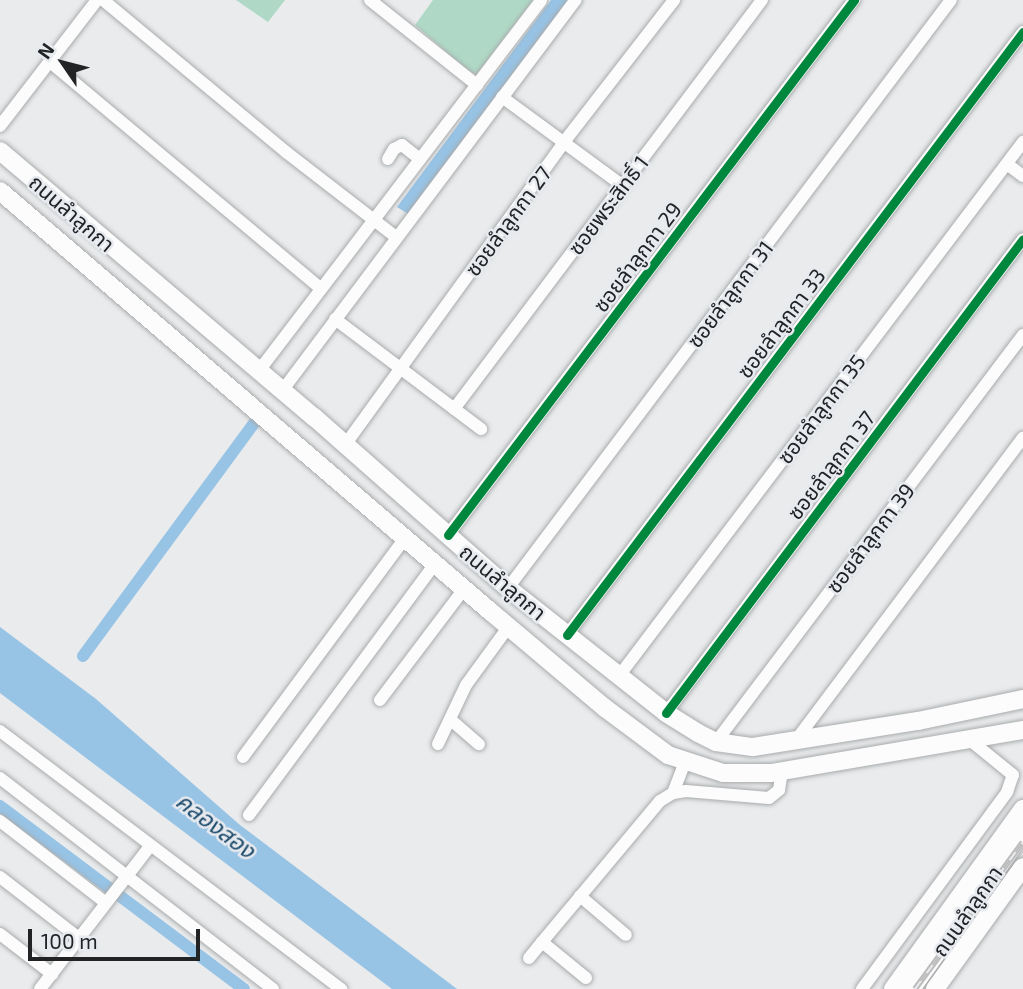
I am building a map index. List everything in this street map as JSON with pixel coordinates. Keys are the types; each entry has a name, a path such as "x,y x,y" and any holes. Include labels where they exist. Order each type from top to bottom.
{"main road":[{"name":"ถนนลำลูกกา","path":"0,151 345,444 508,588 666,713 716,742 753,747 997,707 1023,699"},
{"name":"ถนนลำลูกกา","path":"0,191 464,589 643,738 668,755 723,773 782,771 1023,730"},
{"path":"997,735 1023,747"},
{"path":"893,989 1023,809"},
{"name":"ถนนลำลูกกา","path":"911,989 1023,832"},
{"name":"ถนนลำลูกกา","path":"935,989 1023,867"}],"street":[{"path":"0,126 97,0"},
{"path":"103,0 396,237"},
{"path":"370,0 477,85"},
{"path":"258,372 541,0"},
{"path":"282,391 576,0"},
{"name":"ซอยลำลูกกา 27","path":"345,444 564,142 674,0"},
{"name":"ซอยพระสิทธิ์ 1","path":"454,409 762,0"},
{"name":"ซอยลำลูกกา 29","path":"447,535 854,0"},
{"name":"ซอยลำลูกกา 31","path":"508,588 951,0"},
{"name":"ซอยลำลูกกา 33","path":"567,635 1023,32"},
{"path":"50,62 320,288"},
{"path":"502,97 623,186"},
{"name":"ซอยลำลูกกา 35","path":"619,676 1023,142"},
{"path":"388,159 394,149 402,145 421,159"},
{"path":"1007,164 1023,176"},
{"name":"ซอยลำลูกกา 37","path":"666,713 1023,239"},
{"path":"335,319 481,429"},
{"name":"ซอยลำลูกกา 39","path":"716,742 1023,335"},
{"path":"796,740 1023,438"},
{"path":"243,757 405,538"},
{"path":"249,815 435,564"},
{"path":"380,700 464,589"},
{"path":"438,744 481,662 509,626"},
{"path":"451,720 479,744"},
{"path":"0,731 341,989"},
{"path":"862,989 1007,792 1013,775 970,740"},
{"path":"674,793 685,762"},
{"path":"529,958 660,801 674,793 769,798 779,790 782,771"},
{"path":"0,778 116,890"},
{"path":"0,821 273,989"},
{"path":"40,989 149,846"},
{"path":"0,877 79,938"},
{"path":"580,896 626,935"},
{"path":"0,934 52,974"},
{"path":"542,942 586,978"}],"green space":[{"path":"236,0 285,0 268,22"},
{"path":"433,0 533,0 477,74 470,72 415,25"}],"water":[{"path":"551,0 570,0 408,214 397,207"},
{"name":"คลองสอง","path":"0,627 96,699 240,825 457,989 392,989 0,693"}],"waterway":[{"path":"83,656 255,422"},
{"path":"0,806 244,989"}],"railway":[{"path":"915,989 1023,842"}],"cycle path":[{"path":"448,535 854,0"},
{"path":"567,635 1023,32"},
{"path":"666,713 1023,239"}]}
